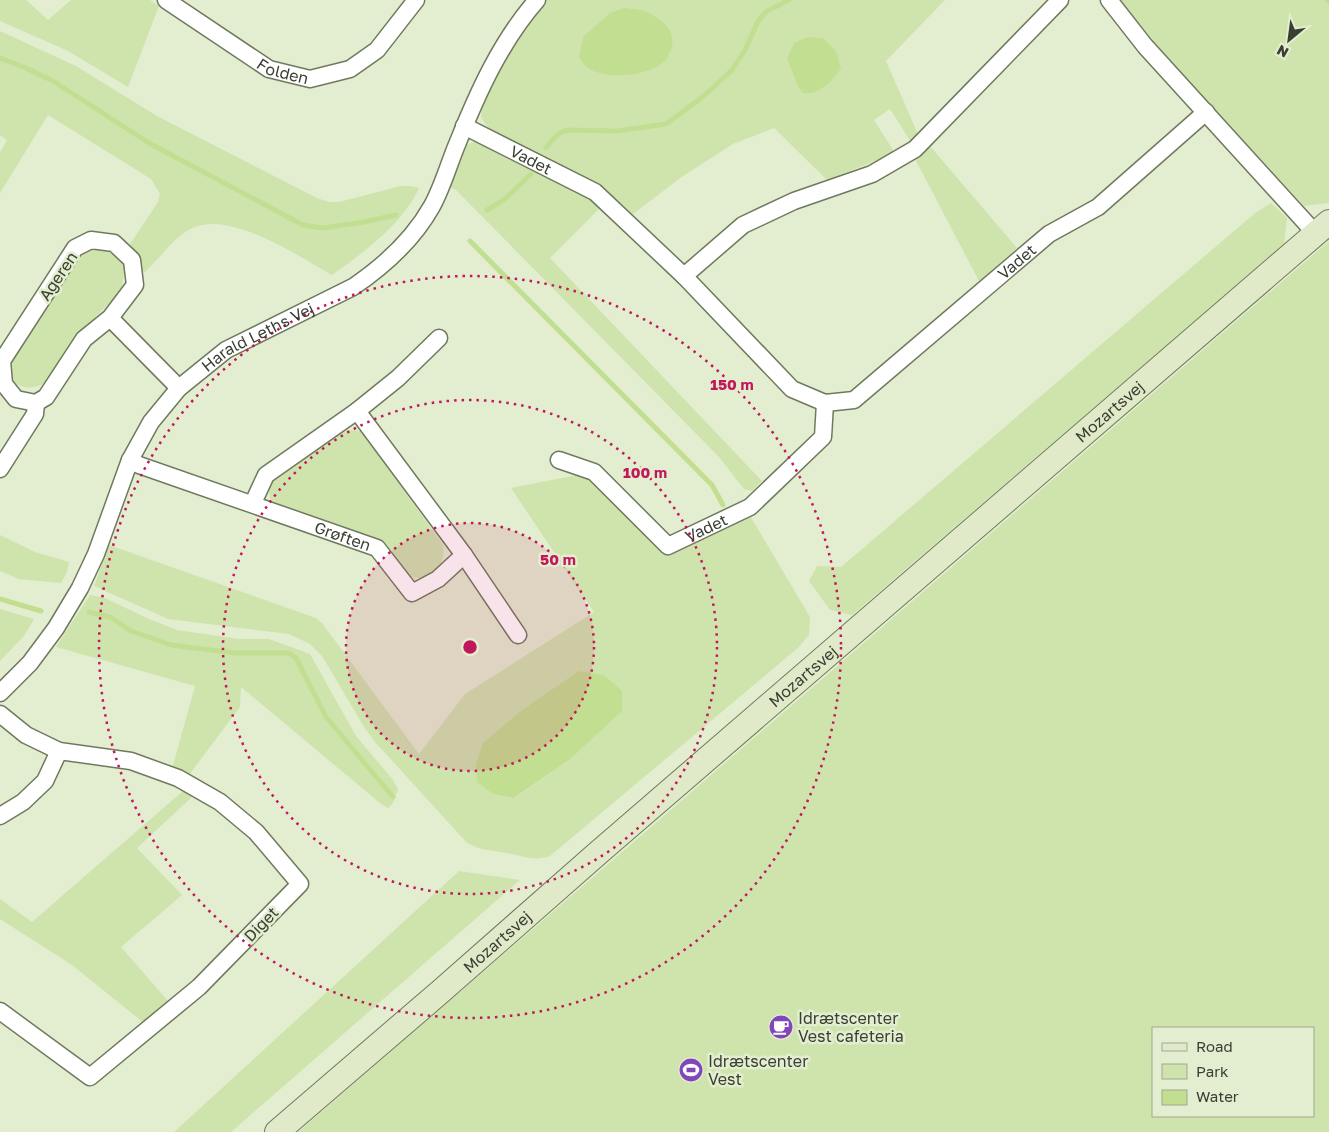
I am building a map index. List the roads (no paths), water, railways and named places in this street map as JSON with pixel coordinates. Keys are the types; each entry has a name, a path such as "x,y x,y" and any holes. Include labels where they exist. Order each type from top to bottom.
{"street":[{"name":"Folden","path":"166,0 269,69 310,79 350,69 377,50 416,0"},
{"path":"684,276 743,224 794,201 872,174 914,149 1060,0"},
{"path":"1109,0 1145,46 1206,112 1322,228"},
{"name":"Harald Leths Vej","path":"0,693 30,663 56,628 80,588 96,554 130,460 151,422 179,388 226,350 353,287 381,266 409,238 432,205 464,126 499,51 527,3"},
{"name":"Vadet","path":"464,126 595,192 684,276 792,389 826,404 854,400 1049,234 1098,207 1206,112"},
{"name":"Mozartsvej","path":"278,1132 598,852 1322,228"},
{"name":"Ageren","path":"91,240 114,243 132,260 135,285 110,318 84,339 46,397 36,403 16,399 4,384 2,361 75,248 91,240"},
{"path":"110,318 179,388"},
{"path":"253,503 266,475 357,411 398,378 439,338"},
{"name":"Ageren","path":"0,469 35,414 36,403"},
{"name":"Vadet","path":"560,460 594,472 668,546 750,507 823,437 826,404"},
{"path":"357,411 464,556 518,635"},
{"name":"Grøften","path":"130,460 139,465 253,503 377,548 412,593 438,579 464,556"},
{"name":"Diget","path":"0,714 26,735 59,751 131,761 178,778 220,802 256,832 300,884 199,987 90,1078 0,1011"},
{"path":"0,816 24,802 45,781 59,751"}],"water":[{"path":"624,8 647,12 663,22 672,37 671,50 666,60 642,72 613,75 593,71 579,57 583,37 610,13"},
{"path":"807,37 823,38 836,51 841,68 820,90 803,93 798,86 787,59 794,43"},
{"path":"579,671 604,675 622,691 622,711 569,760 514,798 493,794 477,782 476,764 483,743 521,711"}],"waterway":[{"path":"546,148 558,134 569,130 617,131 666,124 705,95 732,70 745,50 758,21 767,11 789,0"},
{"path":"0,58 53,81 149,143 303,225 323,228 396,215"},
{"path":"487,210 504,200 531,174"},
{"path":"470,241 712,485 723,505"},
{"path":"0,599 41,611"},
{"path":"89,612 110,617 131,631 171,645 235,653 289,653 296,658 326,717 393,797"}],"place":[{"name":"Idrætscenter Vest cafeteria","path":"781,1027"},
{"name":"Idrætscenter Vest","path":"691,1070"}]}
